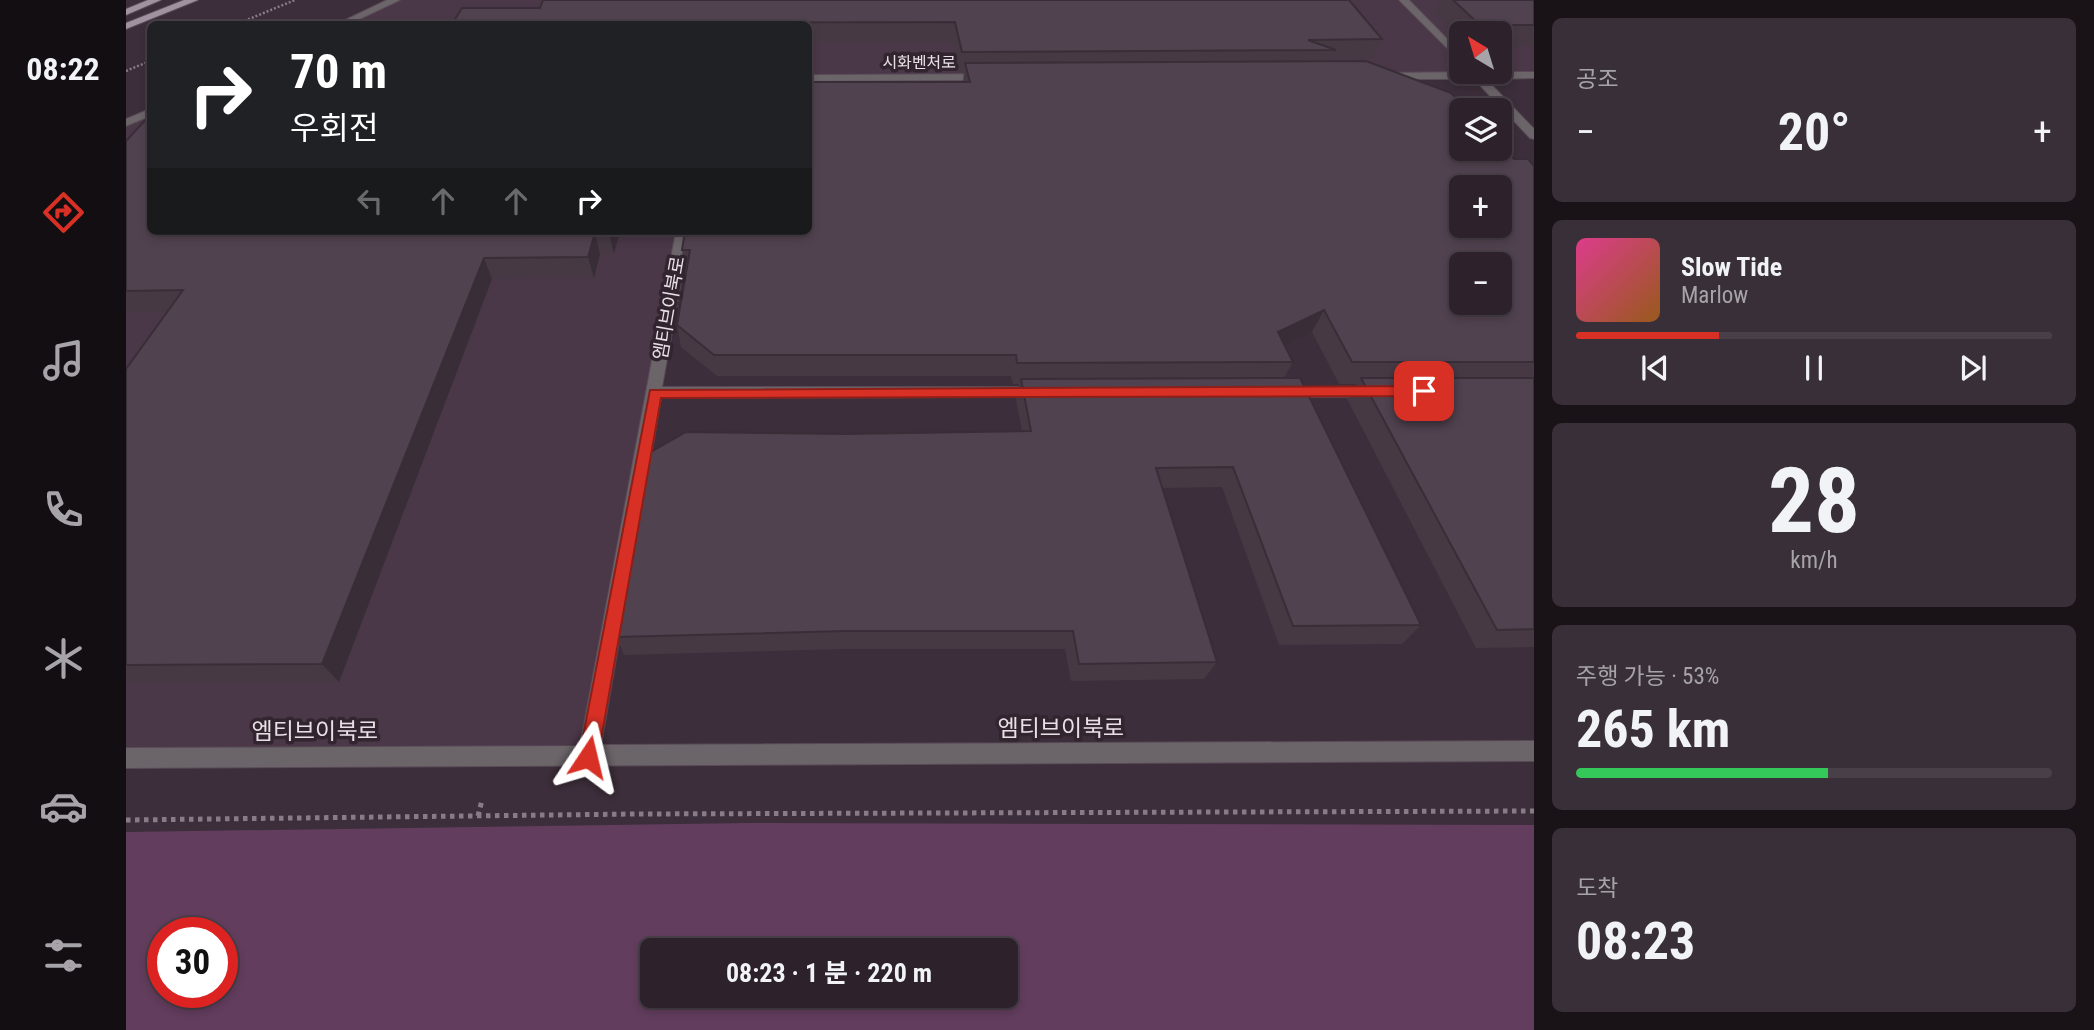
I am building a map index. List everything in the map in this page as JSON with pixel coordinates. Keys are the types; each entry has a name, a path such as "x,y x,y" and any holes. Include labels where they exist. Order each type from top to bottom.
{"main road":[{"path":"126,12 156,0"},
{"path":"126,26 193,0"}],"street":[{"path":"349,21 395,0"},
{"path":"1404,0 1449,47"},
{"path":"1366,76 1449,74"},
{"path":"1512,75 1534,75"},
{"name":"시화벤처로","path":"812,78 1004,77"},
{"path":"1485,84 1534,136"},
{"path":"126,123 147,113"},
{"name":"엠티브이북로","path":"588,757 682,235"},
{"path":"1269,392 1394,391"},
{"path":"655,393 1060,392"},
{"name":"엠티브이북로","path":"126,758 1534,751"}],"path":[{"path":"244,21 295,0"},
{"path":"126,71 147,62"},
{"path":"478,816 482,800"},
{"path":"126,820 1534,811"}],"shaded area":[{"path":"395,0 1534,0 1534,74 1512,74 1512,21 1449,21 1449,74 812,77 812,21 349,21"},
{"path":"147,113 147,235 681,235 588,757 126,758 126,123"},
{"path":"747,823 1534,825 1534,1030 126,1030 126,832"}],"building":[{"path":"543,0 1349,0 1382,39 1308,40 1336,50 962,52 955,22 454,21 462,8 540,8"},
{"path":"1453,0 1534,0 1534,25 1512,25 1512,21 1476,21"},
{"path":"1366,61 1451,93 1456,98 1449,98 1449,161 1512,161 1512,157 1528,159 1534,166 1534,362 1352,362 1324,310 1278,332 1293,362 1017,363 1016,355 714,355 677,325 690,250 682,250 684,235 812,235 812,82 970,82 965,63"},
{"path":"147,118 147,235 594,235 588,257 484,258 322,664 126,665 126,369 183,290 126,291 126,141"},
{"path":"1300,378 1421,625 1293,626 1233,467 1156,468 1217,662 1079,664 1073,631 846,631 617,637 649,453 686,432 845,434 1031,431 1021,379"},
{"path":"1361,378 1534,378 1534,629 1497,630"}],"route":[{"path":"588,757 655,393 1424,391"}]}
